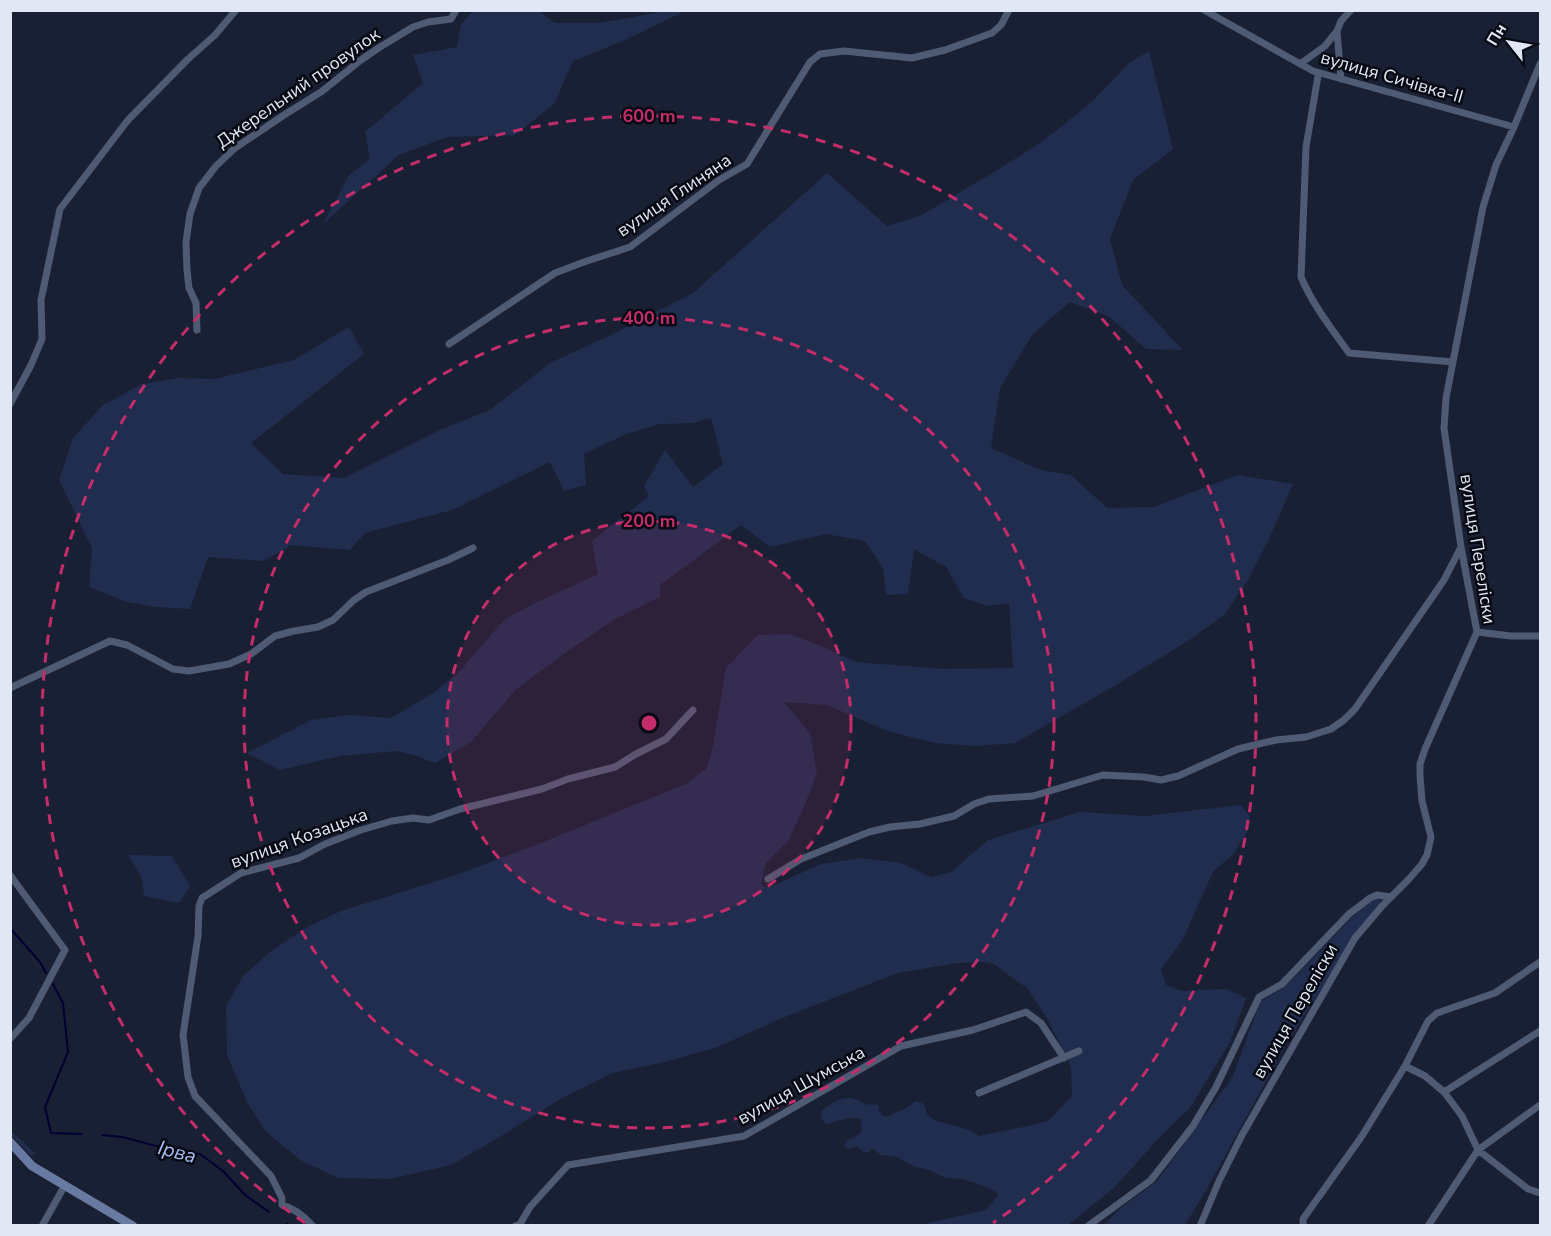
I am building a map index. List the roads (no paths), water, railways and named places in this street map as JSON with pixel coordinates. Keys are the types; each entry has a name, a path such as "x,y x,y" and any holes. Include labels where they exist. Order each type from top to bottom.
{"main road":[{"path":"10,1142 32,1166 133,1226"}],"street":[{"path":"10,404 42,339 41,300 60,209 128,120 215,35 236,10"},
{"name":"Джерельний провулок","path":"197,330 196,303 189,288 186,242 189,214 199,188 210,173 235,148 321,92 360,60 413,27 428,22 451,19 456,10"},
{"name":"вулиця Глиняна","path":"449,344 555,273 630,248 719,180 747,164 810,62 820,54 844,51 912,58 945,50 992,33 1001,25 1010,10"},
{"name":"вулиця Сичівка-II","path":"1204,10 1313,71 1514,127"},
{"path":"1300,64 1325,46 1351,10"},
{"path":"1337,31 1341,78"},
{"name":"вулиця Переліски","path":"1200,1226 1242,1135 1355,938 1408,880 1427,855 1431,837 1422,801 1420,764 1477,632 1461,547 1444,428 1446,398 1483,207 1496,165 1540,64"},
{"path":"1320,73 1306,147 1301,277 1304,285 1324,320 1349,353 1453,362"},
{"path":"768,879 801,859 869,832 954,816 974,804 989,799 1033,796 1103,775 1161,780 1178,776 1238,749 1276,740 1306,737 1330,729 1355,709 1444,580 1461,547"},
{"path":"10,688 110,640 128,645 173,669 189,671 229,664 251,654 276,636 318,627 333,620 366,592 440,564 473,548"},
{"path":"1477,632 1511,636 1540,636"},
{"name":"вулиця Козацька","path":"313,1226 304,1216 282,1205 282,1198 271,1176 195,1096 188,1077 183,1035 198,936 199,906 202,898 241,873 299,858 361,830 392,821 413,818 429,820 460,809 542,789 568,779 615,767 666,739 693,710"},
{"path":"10,875 64,950 29,1018 10,1038"},
{"path":"1089,1226 1151,1180 1193,1126 1216,1087 1259,997 1282,984 1349,914 1370,898 1377,895 1391,897"},
{"path":"1303,1226 1303,1218 1362,1136 1405,1066 1428,1021 1437,1012 1495,993 1540,962"},
{"name":"вулиця Шумська","path":"515,1226 520,1224 530,1207 568,1165 744,1136 901,1046 973,1030 1026,1012 1041,1023 1064,1058"},
{"path":"1444,1092 1540,1031"},
{"path":"979,1093 1079,1051"},
{"path":"1405,1066 1425,1076 1444,1092 1462,1116 1478,1150 1528,1189 1540,1193"},
{"path":"1428,1226 1478,1150 1540,1105"},
{"path":"42,1226 64,1185"}],"waterway":[{"name":"Ірва","path":"10,928 40,962 46,973"},
{"name":"Ірва","path":"53,984 63,1003 68,1052 45,1107 51,1133 82,1134"},
{"name":"Ірва","path":"102,1135 122,1137 200,1154 223,1171 245,1195 269,1212"}]}
